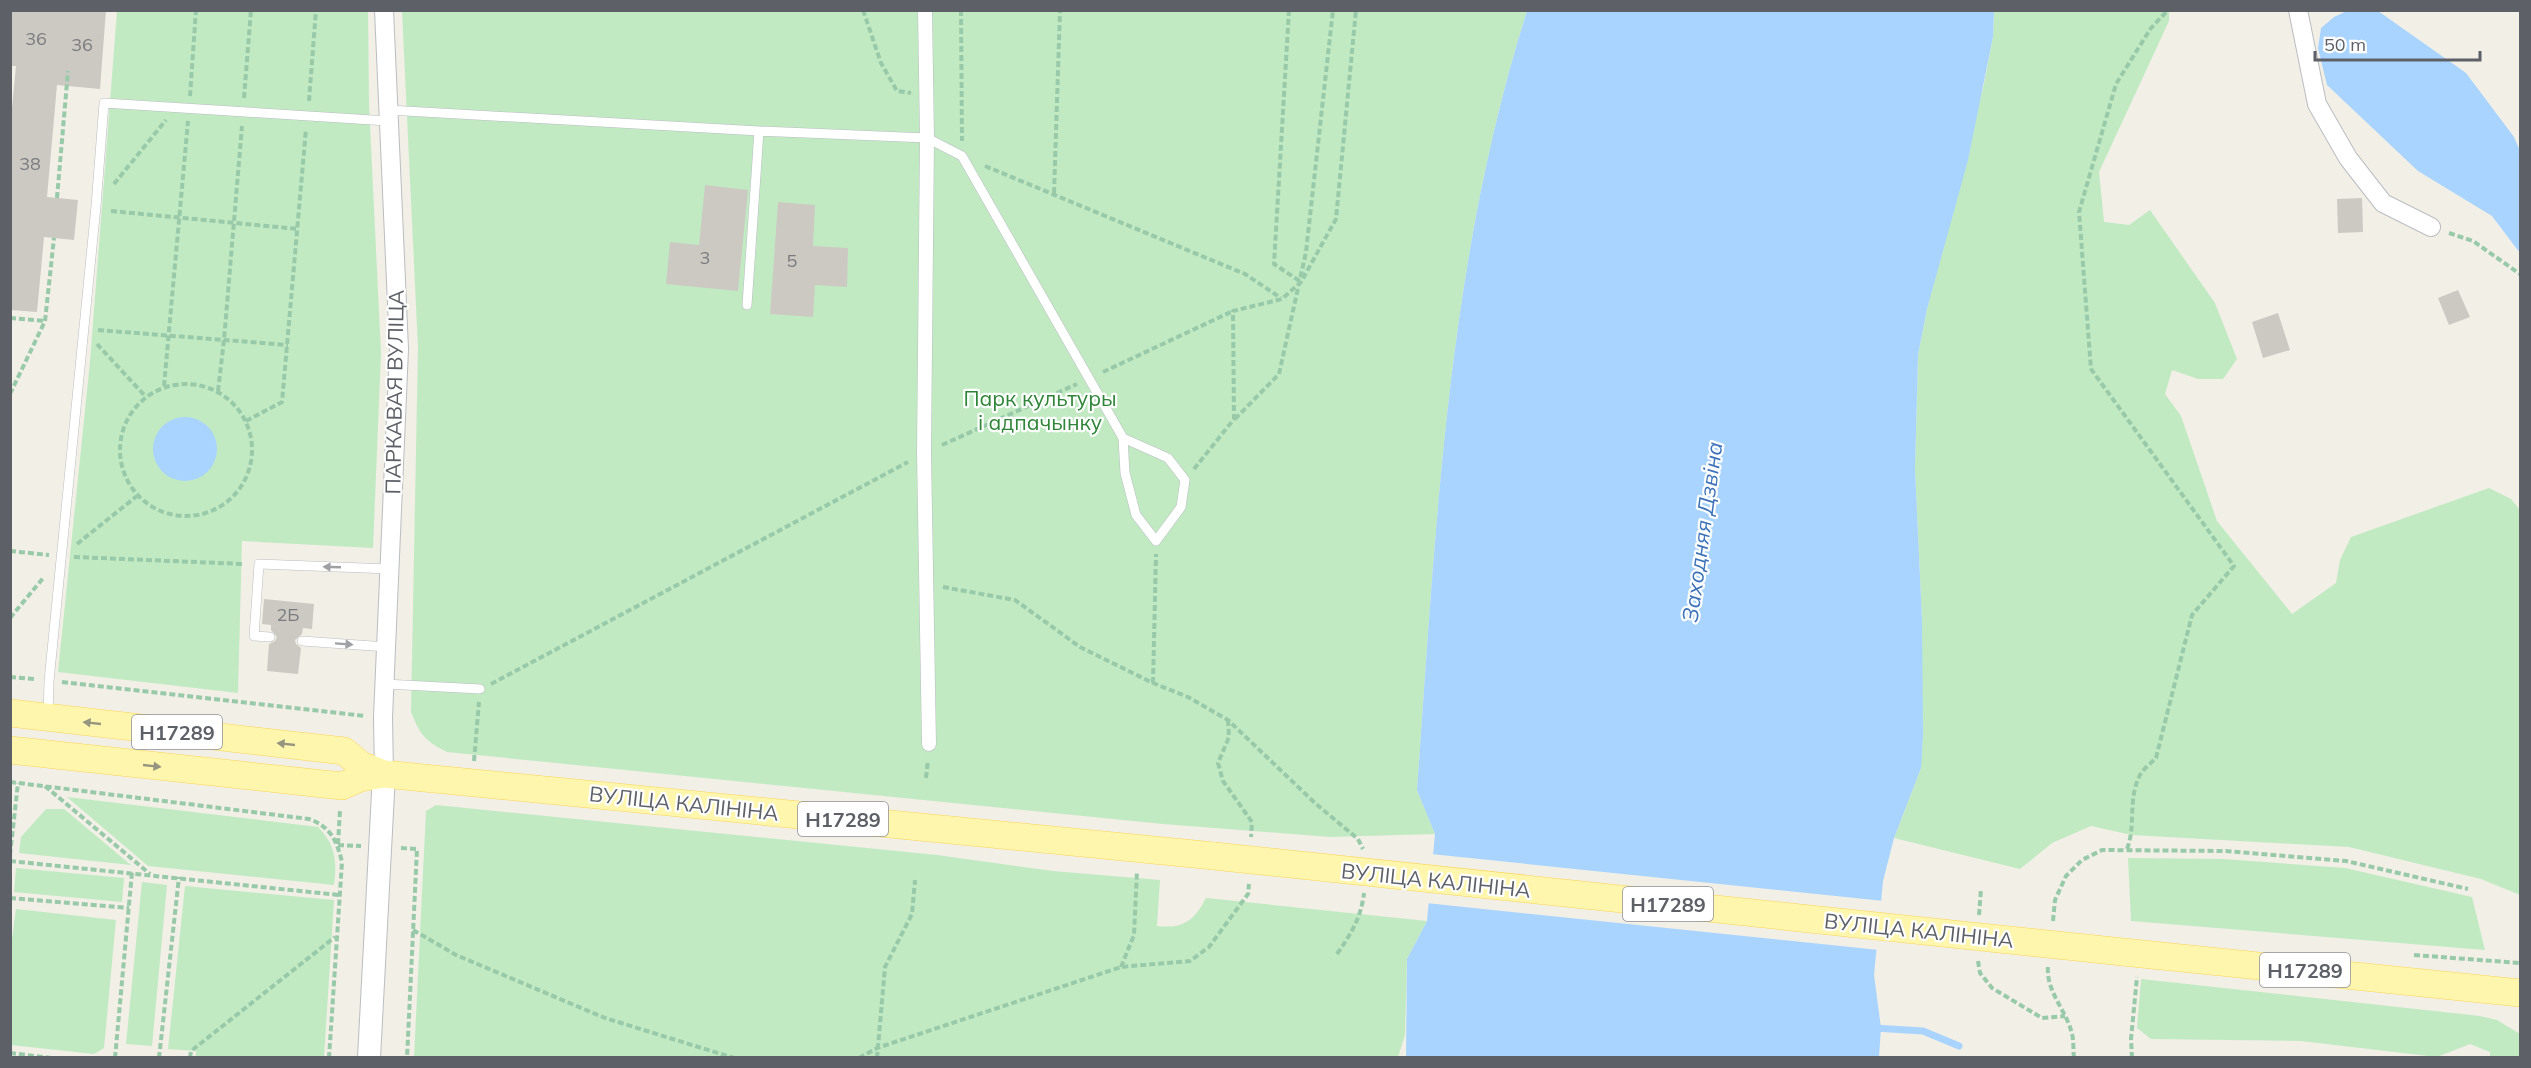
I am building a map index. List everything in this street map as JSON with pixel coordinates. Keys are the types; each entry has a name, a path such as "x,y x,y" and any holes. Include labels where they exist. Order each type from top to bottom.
{"main road":[{"name":"ВУЛІЦА КАЛІНІНА","path":"10,713 344,751 361,765 384,774"},
{"name":"ВУЛІЦА КАЛІНІНА","path":"10,750 342,786 360,778 384,774 1214,856 2520,993"},
{"name":"ВУЛІЦА КАЛІНІНА","path":"2487,988 2520,1003"}],"street":[{"name":"ПАРКАВАЯ ВУЛІЦА","path":"384,10 399,349 385,684 384,774"},
{"path":"925,10 927,138 924,453 929,744"},
{"path":"2298,10 2317,104 2348,158 2383,203 2431,227"},
{"path":"369,1058 384,774"}],"lane":[{"path":"48,718 49,681 82,328 96,208 104,103 307,116 388,116 927,138 962,156 1091,378 1123,438 1125,473 1136,515 1156,541 1181,507 1185,480 1168,458 1123,438"},
{"path":"747,304 759,131"},
{"path":"270,638 254,636 259,564 390,569"},
{"path":"302,641 387,647"},
{"path":"385,684 480,689"}],"path":[{"path":"164,386 196,10"},
{"path":"218,391 251,10"},
{"path":"246,421 282,402 316,10"},
{"path":"863,10 881,63 897,91 926,96"},
{"path":"961,10 962,156 1245,274 1282,299"},
{"path":"1054,193 1060,10"},
{"path":"1289,10 1274,264 1301,282"},
{"path":"1185,480 1234,419 1280,374 1306,252 1333,10"},
{"path":"474,758 480,689 924,453 1233,311 1282,299 1301,282 1336,219 1356,10"},
{"path":"2127,849 2132,835 2132,806 2139,776 2156,758 2192,615 2234,566 2091,369 2079,212 2116,84 2151,28 2168,10"},
{"path":"57,198 68,71"},
{"path":"96,208 177,108"},
{"path":"96,208 298,229"},
{"path":"2431,227 2473,241 2520,274"},
{"path":"10,394 45,321 54,238"},
{"path":"1233,311 1234,419"},
{"path":"10,318 45,321"},
{"path":"82,328 288,345"},
{"path":"82,328 146,397"},
{"path":"197,384 218,391 234,404 246,421 252,451 251,465 238,491 215,510 181,516 155,509 137,496 123,470 120,438 128,417 146,397 164,386 197,384"},
{"path":"10,618 61,557 137,496"},
{"path":"1153,683 1156,541"},
{"path":"10,551 61,557 259,564"},
{"path":"928,584 1014,600 1080,647 1153,683 1188,697 1228,720 1316,804 1358,839 1368,859"},
{"path":"10,677 347,715"},
{"path":"10,782 309,819 320,823 330,832 338,845 342,862 329,1058"},
{"path":"10,855 18,783"},
{"path":"45,786 150,874"},
{"path":"407,1058 417,849"},
{"path":"2052,931 2055,900 2066,876 2082,860 2102,850 2226,851 2346,861 2468,889"},
{"path":"10,861 339,895"},
{"path":"115,1058 132,872"},
{"path":"159,1058 178,877"},
{"path":"877,1058 885,967 912,914 915,879"},
{"path":"1121,967 1134,935 1136,880"},
{"path":"1978,922 1981,889"},
{"path":"1337,954 1353,932 1362,911 1365,890"},
{"path":"10,898 129,908"},
{"path":"413,930 456,955 604,1018 734,1058"},
{"path":"190,1058 191,1051 336,937"},
{"path":"1976,956 1980,973 1992,988 2042,1018 2065,1016"},
{"path":"2487,961 2520,963"},
{"path":"859,1058 877,1048 1121,967 1159,963"},
{"path":"2049,963 2048,974 2057,1003 2072,1033 2073,1058"},
{"path":"2132,1058 2131,1039 2137,979"},
{"path":"10,1053 51,1058"}],"green space":[{"path":"117,11 368,11 369,104 381,353 373,548 242,541 238,693 58,672 90,362"},
{"name":"Парк культуры і адпачынку","path":"402,11 1527,11 1500,106 1479,202 1462,299 1449,397 1431,593 1417,790 1435,834 1330,837 1163,824 447,752 428,741 417,726 411,712 418,348"},
{"path":"1994,11 2169,11 2169,21 2099,172 2104,222 2129,225 2150,210 2215,303 2237,359 2223,379 2198,379 2172,370 2165,394 2181,416 2217,521 2292,614 2336,583 2340,560 2351,537 2489,488 2511,499 2520,510 2520,895 2481,879 2349,847 2132,835 2091,826 2052,843 2020,869 1894,838 1921,768 1922,620 1915,469 1918,355 1927,309 1984,84 1993,37"},
{"path":"67,797 318,827 329,840 334,854 334,885 148,866"},
{"path":"436,805 937,855 1053,871 1160,880 1157,926 1174,926 1187,922 1206,898 1427,921 1407,959 1405,1035 1398,1057 414,1058 426,811"},
{"path":"46,809 64,809 131,865 19,853 21,837"},
{"path":"2128,858 2223,859 2345,868 2472,897 2485,950 2131,921"},
{"path":"16,868 124,878 122,902 14,892"},
{"path":"142,882 167,885 152,1046 126,1044"},
{"path":"185,886 334,900 324,1057 196,1057 196,1051 168,1049"},
{"path":"16,909 116,920 104,1048 94,1054 11,1045 10,954"},
{"path":"2141,979 2480,1016 2497,1020 2520,1034 2520,1057 2490,1057 2490,1052 2470,1044 2437,1057 2301,1041 2151,1039 2137,1028"}],"water":[{"name":"Заходняя Дзвіна","path":"1527,11 1994,11 1993,37 1968,160 1927,309 1918,355 1915,469 1922,620 1923,735 1921,768 1894,838 1883,881 1874,975 1881,1028 1879,1057 1406,1058 1407,959 1427,921 1435,834 1417,790 1431,593 1449,397 1462,299 1479,202 1500,106"},
{"path":"2347,11 2378,11 2466,73 2514,137 2520,151 2520,253 2492,216 2418,171 2327,85 2318,48 2321,28 2334,17"},
{"path":"179,417 191,417 208,426 215,437 217,449 215,461 208,472 191,481 179,481 167,476 158,467 153,455 153,443 158,431 167,422"}],"pier":[{"path":"1431,854 1884,901 1879,950 1426,903"}],"building":[{"path":"10,10 106,10 100,89 57,85 47,197 78,200 74,240 44,237 37,312 11,310 10,129 16,66 10,66"},
{"path":"705,185 748,190 738,291 666,284 670,242 699,245"},
{"path":"2362,198 2363,232 2338,233 2337,199"},
{"path":"778,202 815,205 813,246 848,248 847,287 815,285 813,317 770,314"},
{"path":"2458,290 2470,317 2449,325 2438,298"},
{"path":"2278,313 2290,350 2263,358 2252,322"},
{"path":"264,599 314,604 312,629 303,628 302,634 295,640 301,648 298,674 267,671 269,644 277,637 271,630 271,625 262,624"}],"waterway":[{"path":"1874,1028 1923,1031 1959,1046"}]}
